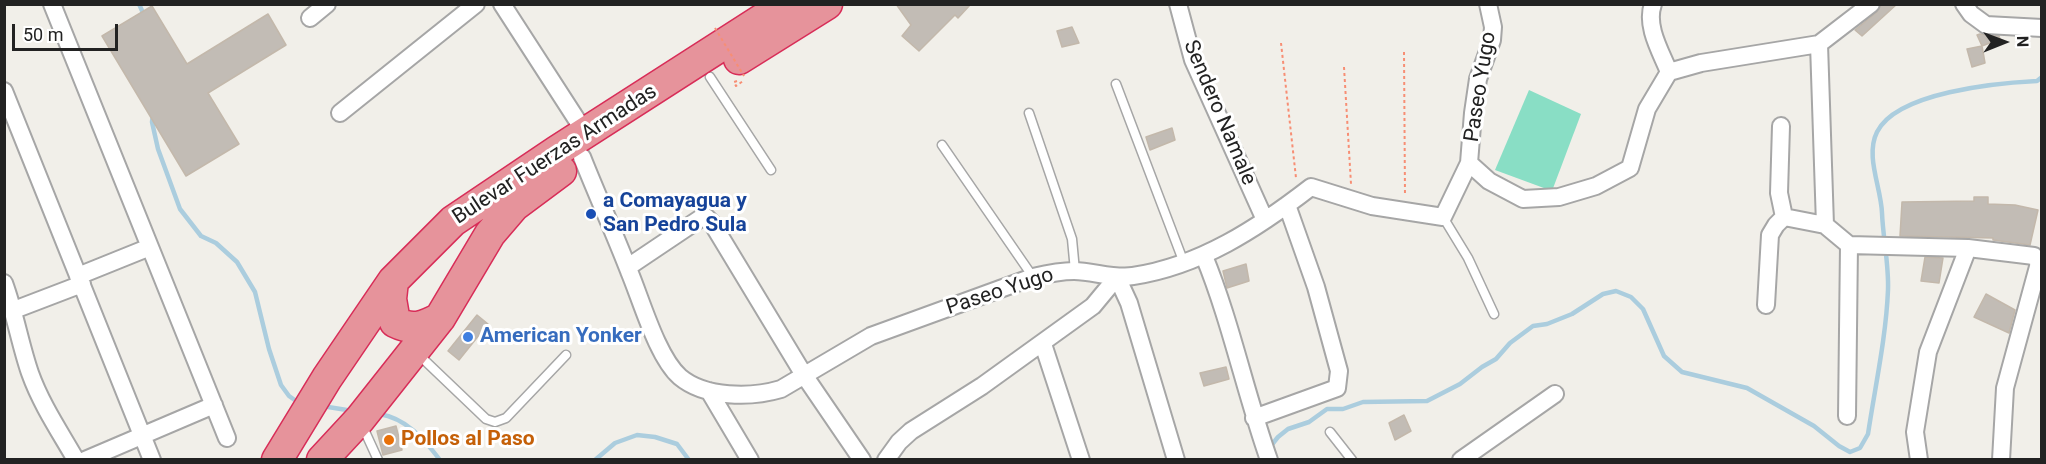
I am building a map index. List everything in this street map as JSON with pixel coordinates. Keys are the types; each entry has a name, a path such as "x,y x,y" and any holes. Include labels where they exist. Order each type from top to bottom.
{"highway":[{"name":"Bulevar Fuerzas Armadas","path":"334,450 440,318 490,234 514,206 546,181 584,145 786,4"},
{"name":"Bulevar Fuerzas Armadas","path":"277,459 351,342 393,281 453,221 557,151 584,145 710,77 827,4"},
{"path":"393,281 392,299 395,322 414,329 440,318"},
{"path":"351,342 362,336 377,336 395,346 393,378"}],"street":[{"path":"52,4 227,438"},
{"path":"310,18 327,4"},
{"path":"340,113 476,4"},
{"name":"Paseo Yugo","path":"502,4 584,145 656,339 673,370 691,384 709,391 740,394 781,389 871,336 1033,277 1075,271 1117,277 1133,276 1204,256 1265,220 1311,187 1372,206 1443,217 1469,163 1478,79 1492,40 1493,27 1488,4"},
{"name":"Sendero Namale","path":"1178,4 1193,60 1265,220"},
{"path":"1653,4 1649,14 1656,41 1669,72"},
{"path":"1469,163 1489,181 1523,199 1559,197 1596,186 1630,168 1647,109 1669,72 1701,63 1819,44 1871,4"},
{"path":"1964,4 1971,14 1986,25 2042,28"},
{"path":"1819,44 1826,225"},
{"path":"4,91 152,459"},
{"path":"1781,126 1779,193 1784,217"},
{"path":"1254,418 1337,388 1339,371 1293,201"},
{"path":"628,267 701,218 706,217 712,223 804,375 862,459"},
{"path":"1784,217 1826,225 1849,245 1968,248 2034,256 2039,263 2005,388 2001,459"},
{"path":"1766,305 1770,235 1784,217"},
{"path":"1846,416 1849,245"},
{"path":"15,310 150,246"},
{"path":"1919,459 1915,432 1928,352 1968,248"},
{"path":"1204,256 1221,298 1254,418 1266,452"},
{"path":"886,459 911,431 1043,344 1094,306 1117,277 1129,303 1176,459"},
{"path":"4,283 15,310 30,374 42,400 76,459"},
{"path":"1043,344 1081,459"},
{"path":"709,391 750,459"},
{"path":"1461,459 1555,394"},
{"path":"85,459 214,405"}],"lane":[{"path":"710,77 771,170"},
{"path":"1116,84 1184,263"},
{"path":"1029,114 1072,239 1075,271"},
{"path":"942,145 1033,277"},
{"path":"1443,217 1468,258 1494,314"},
{"path":"415,350 486,419 495,422 506,418 566,355"},
{"path":"360,419 378,459"},
{"path":"1330,432 1352,459"}],"path":[{"path":"715,28 744,76"},
{"path":"1281,43 1293,201"},
{"path":"1404,52 1405,211"},
{"path":"1344,67 1352,200"}],"green space":[{"path":"1529,90 1581,114 1552,191 1495,170"}],"building":[{"path":"896,4 971,4 958,18 955,15 919,51 902,36 911,25"},
{"path":"1881,4 1897,4 1862,36 1855,30 1877,12"},
{"path":"152,6 187,64 268,14 286,45 208,93 239,144 186,176 102,36"},
{"path":"1072,27 1079,43 1062,47 1057,31"},
{"path":"1977,35 1999,36 2000,39 1982,46"},
{"path":"1982,46 1985,63 1972,67 1967,49"},
{"path":"1172,128 1175,140 1150,150 1146,137"},
{"path":"1974,197 1988,197 1988,204 2015,205 2038,210 2030,245 1993,240 1993,238 1900,236 1902,202 1974,201"},
{"path":"1925,257 1943,258 1939,283 1921,281"},
{"path":"1246,264 1249,281 1227,288 1223,271"},
{"path":"1986,294 2015,310 2009,333 1974,317"},
{"name":"American Yonker","path":"477,315 488,324 459,360 448,351"},
{"path":"1226,367 1229,379 1204,386 1200,373"},
{"path":"1404,415 1411,431 1395,440 1389,423"},
{"name":"Pollos al Paso","path":"396,426 402,450 383,455 377,431"}],"waterway":[{"path":"139,4 144,15"},
{"path":"1270,447 1288,429 1309,422 1327,409 1343,409 1363,402 1427,401 1460,384 1496,359 1510,343 1533,326 1547,324 1572,314 1603,294 1616,291 1631,297 1643,309 1664,356 1682,372 1747,388 1814,426 1850,452 1860,448 1868,434 1883,344 1888,290 1881,203 1873,161 1877,132 1888,118 1905,107 1926,99 1974,87 2037,81 2042,77"},
{"path":"153,114 152,122 158,149 180,209 201,236 216,243 237,262 255,292 269,349 281,385 289,396 299,403"},
{"path":"322,406 353,411"},
{"path":"379,414 398,420 414,431 440,460"},
{"path":"595,460 615,443 637,435 655,437 677,444 689,460"}],"place":[{"name":"a Comayagua y San Pedro Sula","path":"591,214"},
{"name":"American Yonker","path":"468,337"},
{"name":"Pollos al Paso","path":"389,440"}]}
